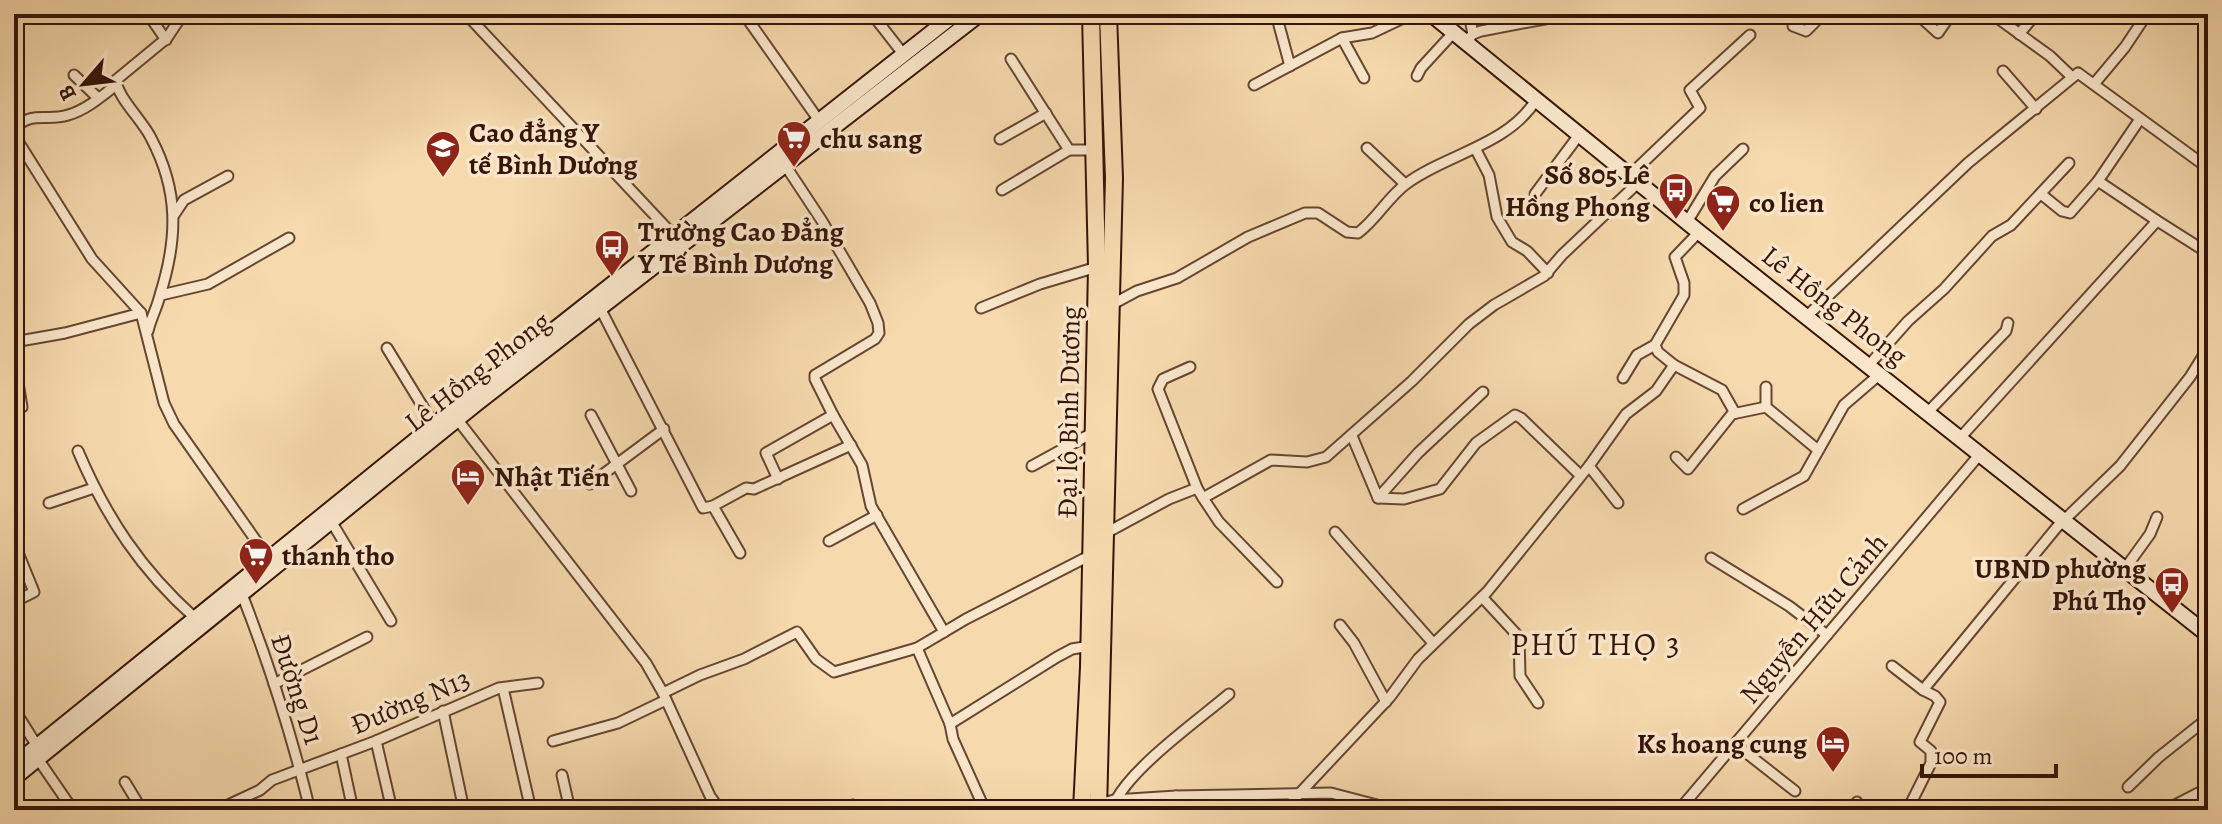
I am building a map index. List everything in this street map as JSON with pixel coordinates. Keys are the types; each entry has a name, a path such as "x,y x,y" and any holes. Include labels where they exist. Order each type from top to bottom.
{"highway":[{"name":"Đại lộ Bình Dương","path":"1091,14 1097,267 1090,646 1096,807"},
{"name":"Đại lộ Bình Dương","path":"1096,807 1114,178 1108,16"}],"street":[{"path":"148,14 166,40"},
{"path":"148,332 170,260 174,215 162,160 147,129 116,85 116,80 166,40 183,14"},
{"path":"466,14 675,237"},
{"path":"744,14 820,122"},
{"path":"872,14 904,55"},
{"name":"Lê Hồng Phong","path":"14,765 38,753 272,563 434,425 454,415 600,308 980,14"},
{"path":"1108,16 1158,14"},
{"path":"1276,14 1290,66"},
{"path":"1254,85 1342,38 1372,33 1412,14"},
{"name":"Lê Hồng Phong","path":"1431,14 1454,32 1470,38 1536,100 1579,135 2208,635"},
{"path":"1469,14 1470,38 1571,14"},
{"path":"1793,26 1806,31 1823,14"},
{"path":"1917,14 1938,33 1951,14"},
{"path":"1992,14 2061,65 2072,77"},
{"path":"2019,34 2036,14"},
{"path":"2094,84 2147,14"},
{"name":"Lê Hồng Phong","path":"272,563 331,521 454,415 904,55 948,16"},
{"path":"1417,76 1418,71 1454,32"},
{"path":"1203,498 1271,460 1307,462 1326,457 1469,324 1494,305 1548,273 1700,108 1690,90 1750,35"},
{"path":"1342,38 1364,78"},
{"path":"1011,59 1069,150"},
{"path":"2003,71 2036,109"},
{"path":"1807,316 1968,163 2078,73 2208,168"},
{"path":"74,75 98,98"},
{"path":"14,128 31,117 54,118 71,114 116,85"},
{"path":"1111,305 1137,291 1177,278 1248,237 1305,213 1318,213 1343,230 1358,233 1405,184 1476,150 1528,112 1536,100"},
{"path":"1000,139 1046,113"},
{"path":"2041,194 2062,211 2070,213 2098,181 2140,119"},
{"path":"14,135 92,259 141,313 164,403 174,424 272,563"},
{"path":"1535,194 1579,135"},
{"path":"1367,148 1405,184"},
{"path":"1687,222 1715,176 1743,149"},
{"path":"1002,190 1069,150 1094,150"},
{"path":"1476,150 1489,175 1497,217 1512,242 1527,251 1548,273"},
{"path":"1743,509 1804,476 1844,405 1874,370 1908,321 1944,289 1992,236 2011,225 2069,163"},
{"path":"785,165 822,221 870,303 878,323 879,333 875,339 815,375 815,379 862,465 871,506 944,632"},
{"path":"174,215 184,200 228,176"},
{"path":"2098,181 2208,253"},
{"path":"1960,438 2121,264 2156,220"},
{"path":"1623,378 1637,355 1655,345 1684,295 1684,283 1675,257 1699,232"},
{"path":"161,295 208,284 289,238"},
{"path":"981,308 1040,284 1097,267"},
{"path":"600,308 703,508 713,506 746,488 753,490 851,445"},
{"path":"14,342 65,333 141,313"},
{"path":"1928,412 2006,331 2008,323"},
{"path":"1655,345 1658,352 1674,365 1722,390 1735,413"},
{"path":"387,348 434,425"},
{"path":"1923,690 2030,558 2120,466 2190,377 2208,348"},
{"path":"14,358 22,407 14,410"},
{"path":"1284,810 1386,702 1418,659 1482,597 1589,466 1626,414 1656,391 1674,365"},
{"path":"1190,367 1163,379 1158,389 1197,488 1219,522 1277,582"},
{"path":"1766,387 1766,407"},
{"path":"1378,498 1418,453 1483,392"},
{"path":"1766,407 1818,450"},
{"path":"1676,457 1688,469 1735,413 1766,407"},
{"path":"454,415 646,663 710,796 720,810"},
{"path":"591,415 631,491"},
{"path":"778,479 766,453 833,415"},
{"path":"1378,498 1404,499 1440,489 1476,443 1515,415 1580,475"},
{"path":"590,484 664,429"},
{"path":"1032,466 1094,432"},
{"path":"1352,436 1378,498"},
{"path":"78,451 94,488 146,570 195,618"},
{"name":"Nguyễn Hữu Cảnh","path":"1684,808 1980,454"},
{"path":"1589,466 1618,503"},
{"path":"49,503 94,488"},
{"path":"1106,533 1169,499 1197,488"},
{"path":"713,506 740,553"},
{"path":"829,541 877,515"},
{"path":"2124,570 2150,534 2157,517"},
{"path":"331,521 391,621"},
{"path":"1335,532 1433,643"},
{"path":"14,543 34,592 14,602"},
{"path":"553,741 618,723 700,675 744,659 797,632 816,659 834,672 917,648 1091,555"},
{"path":"1711,558 1789,606 1827,635"},
{"name":"Lê Hồng Phong","path":"14,778 38,753 195,618 239,589"},
{"name":"Đường D1","path":"239,589 274,684 310,810"},
{"path":"1482,597 1519,637 1520,676 1538,703"},
{"path":"1340,625 1354,643 1386,702"},
{"path":"274,684 367,637"},
{"path":"950,724 1057,657 1072,649 1090,646"},
{"path":"917,648 985,810"},
{"path":"1892,666 1940,702 1920,742 1931,751 1931,763 1905,810"},
{"name":"Đường N13","path":"223,809 260,790 272,780 376,741 443,711 503,688 538,683"},
{"path":"503,688 531,810"},
{"path":"1096,807 1125,786 1229,694"},
{"path":"14,709 73,810"},
{"path":"443,711 464,810"},
{"path":"2128,787 2159,757 2208,718"},
{"path":"376,741 392,810"},
{"path":"1735,744 1795,791"},
{"path":"341,754 353,810"},
{"path":"562,775 570,810"},
{"path":"125,782 142,810"},
{"path":"2165,810 2208,788"},
{"path":"1096,807 1176,796 1331,793 1396,810"},
{"path":"1176,796 1189,810"}],"place":[{"name":"chu sang","path":"794,169"},
{"name":"Cao đẳng Y tế Bình Dương","path":"443,179"},
{"name":"Số 805 Lê Hồng Phong","path":"1676,221"},
{"name":"co lien","path":"1723,233"},
{"name":"Trường Cao Đẳng Y Tế Bình Dương","path":"612,278"},
{"name":"Nhật Tiến","path":"468,507"},
{"name":"thanh tho","path":"256,586"},
{"name":"UBND phường Phú Thọ","path":"2172,615"},
{"name":"Ks hoang cung","path":"1833,774"}],"district":[{"name":"PHÚ THỌ 3","path":"1596,644"}]}
